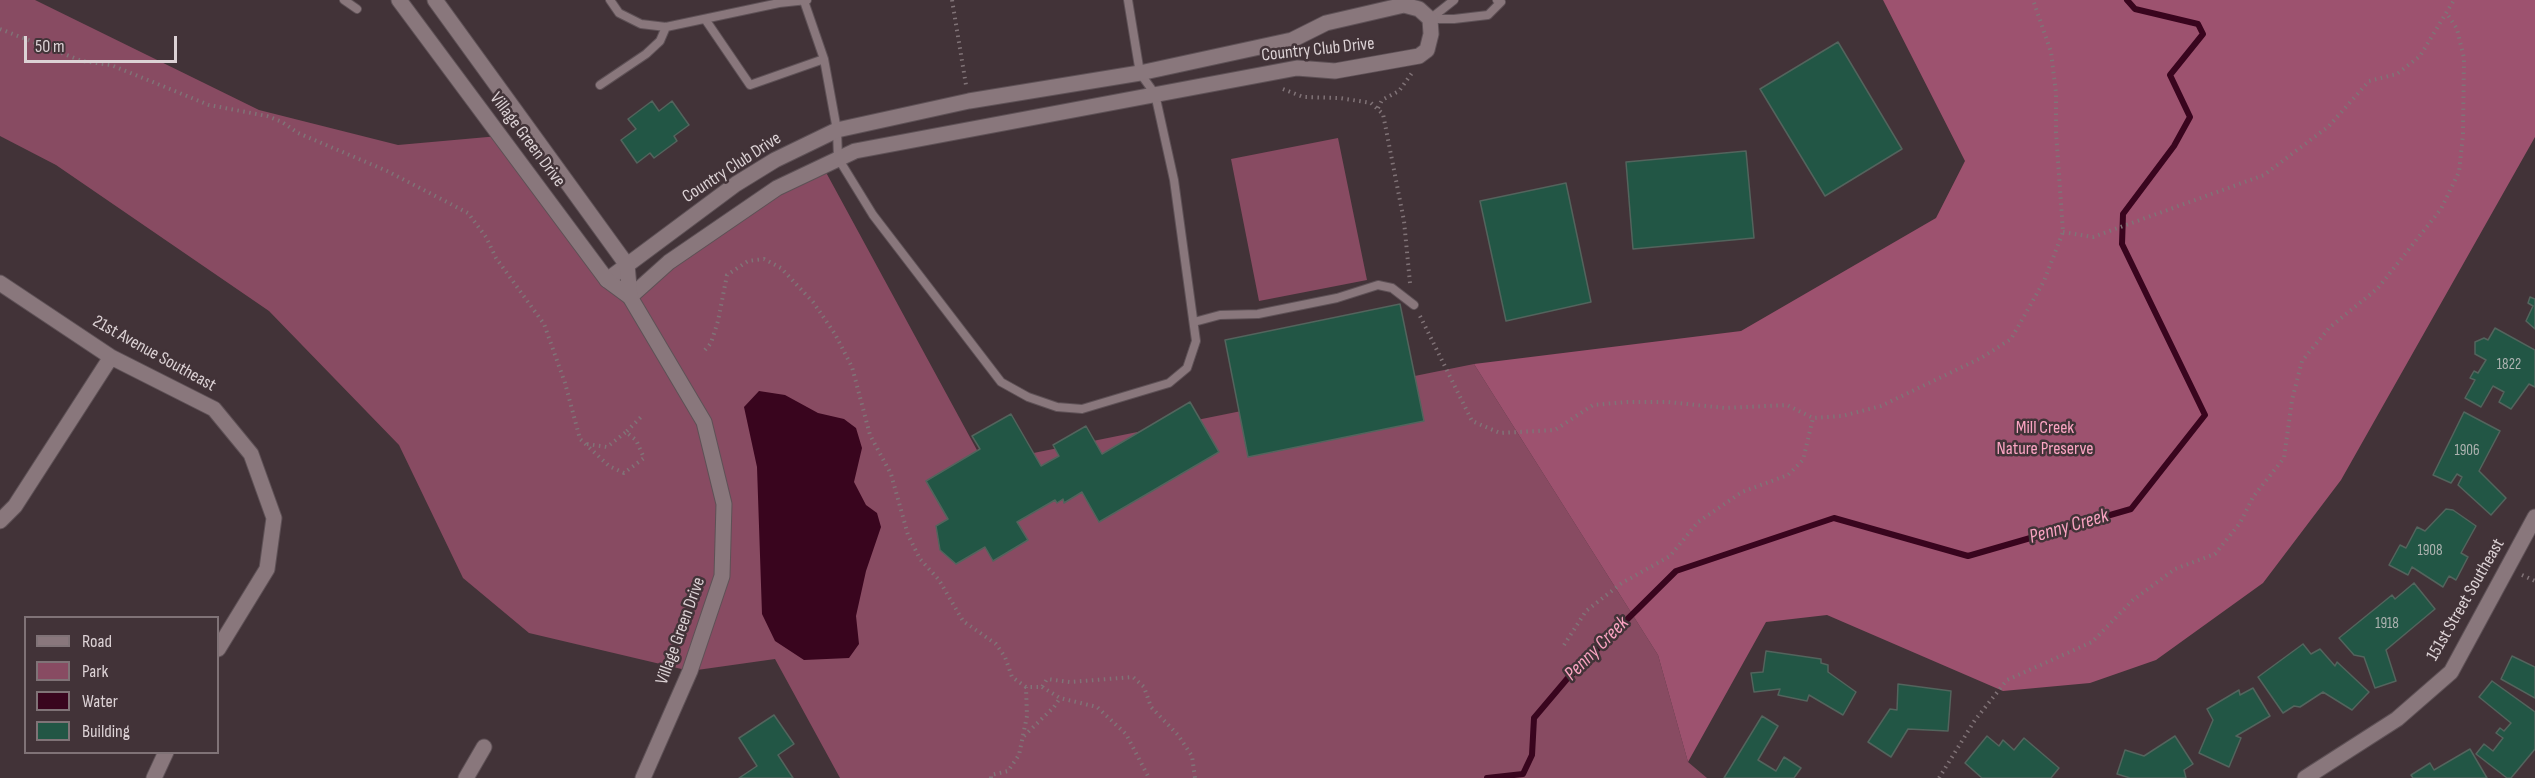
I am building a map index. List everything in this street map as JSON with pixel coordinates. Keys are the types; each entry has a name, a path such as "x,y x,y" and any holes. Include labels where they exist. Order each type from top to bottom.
{"street":[{"name":"Village Green Drive","path":"399,0 607,280 630,297 704,422 724,504 722,576 690,671 643,778"},
{"name":"Village Green Drive","path":"435,0 627,265 630,297"},
{"name":"Country Club Drive","path":"607,280 736,184 775,160 837,130 969,101 1140,73 1292,40 1326,23 1404,5 1419,9 1430,19"},
{"path":"1419,56 1427,50 1431,34 1430,19"},
{"name":"Country Club Drive","path":"630,297 669,262 777,188 855,151 1297,68 1335,71 1419,56"},
{"name":"21st Avenue Southeast","path":"0,283 111,357 214,409 251,454 274,518 267,568 219,647"},
{"path":"0,521 15,506 111,357"},
{"name":"151st Street Southeast","path":"2305,778 2397,719 2451,672 2535,517"},
{"path":"466,778 484,747"},
{"path":"154,778 166,754"}],"lane":[{"path":"344,0 357,9"},
{"path":"610,0 619,13 641,24 666,27 779,3 806,1 824,60 837,130 838,158 873,215 1001,382 1028,397 1057,407 1082,409 1169,383 1187,368 1196,341 1174,180 1155,94 1140,73 1128,0"},
{"path":"1430,19 1454,0"},
{"path":"1430,19 1488,15 1501,2 1497,0"},
{"path":"705,19 750,85 824,60"},
{"path":"600,85 646,54 660,41 666,27"},
{"path":"1194,322 1220,315 1258,314 1337,297 1378,285 1392,288 1414,305"}],"path":[{"path":"952,0 969,101"},
{"path":"1282,88 1303,97 1359,100 1378,108 1387,131 1404,221 1407,270 1414,305 1434,339 1472,421 1500,433 1555,430 1593,405 1627,402 1668,402 1725,408 1787,405 1813,418 1842,416 1881,406 1981,358 2011,339 2044,281 2063,232 2056,132 2056,93 2051,52 2033,0"},
{"path":"2063,232 2093,237 2264,175 2329,126 2369,81 2397,74 2420,56 2454,0"},
{"path":"1939,778 1975,720 2007,680 2092,642 2133,600 2175,569 2215,554 2240,523 2253,497 2284,458 2292,400 2302,361 2329,328 2378,288 2441,209 2459,172 2463,135 2464,58 2457,29 2446,12"},
{"path":"0,28 82,62 111,65 209,105 267,116 282,122 298,133 387,171 468,213 486,237 496,258 544,324 565,383 580,439 609,466 624,472 644,458 636,440 626,432"},
{"path":"1378,108 1382,100 1399,91 1411,77 1419,56"},
{"path":"705,350 711,343 718,321 727,275 735,267 748,261 764,259 781,268 797,284 835,334 852,367 870,435 891,474 908,535 920,559 939,580 963,621 996,644 1005,657 1012,677 1026,687 1042,687 1060,698 1097,707 1126,734 1149,778"},
{"path":"585,444 607,447 644,415"},
{"path":"1564,645 1586,611 1622,583 1670,556 1698,522 1742,492 1788,475 1803,460 1813,418"},
{"path":"1042,687 1047,679 1070,682 1133,677 1144,687 1151,707 1178,735 1192,756 1195,778"},
{"path":"991,778 992,775 1008,771 1019,755 1028,716 1026,687"},
{"path":"1024,736 1054,707 1060,698"}],"green space":[{"path":"0,0 35,0 259,110 398,145 499,136 630,297 822,165 984,463 1474,364 1658,655 1688,762 1707,778 840,778 775,659 690,671 529,633 463,578 399,445 269,311 56,165 0,136"},
{"name":"Mill Creek Nature Preserve","path":"1883,0 2535,0 2535,137 2341,480 2263,583 2156,660 2090,683 2003,691 1827,615 1766,622 1688,762 1658,655 1474,364 1741,331 1936,218 1965,161"},
{"path":"1338,138 1367,280 1259,301 1231,159"}],"water":[{"path":"759,391 785,395 818,413 844,419 856,428 862,448 854,482 866,505 877,513 881,527 866,571 856,616 859,644 849,658 804,660 775,641 762,614 757,467 744,407"}],"building":[{"path":"1838,42 1902,149 1825,196 1760,89"},
{"path":"652,101 659,111 672,101 689,125 674,136 677,141 654,158 650,153 637,163 621,140 636,129 628,119"},
{"path":"1746,151 1754,238 1633,249 1626,162"},
{"path":"1566,183 1591,302 1506,321 1480,201"},
{"path":"2530,297 2535,299 2535,329 2526,321 2533,306 2528,303"},
{"path":"1400,304 1424,421 1248,457 1225,340"},
{"path":"2495,328 2535,350 2535,387 2529,384 2511,409 2499,402 2504,392 2493,386 2481,407 2465,398 2475,380 2470,378 2474,371 2478,373 2486,360 2475,354 2475,342 2484,338 2488,340"},
{"path":"1190,402 1219,452 1099,522 1082,492 1064,503 1063,499 1057,503 1055,500 1017,522 1028,540 993,561 985,547 956,564 940,550 936,526 948,519 926,481 980,449 972,436 1011,414 1041,466 1059,456 1053,445 1086,426 1102,454"},
{"path":"2464,412 2500,431 2479,471 2506,498 2491,515 2458,485 2462,477 2457,474 2451,483 2433,475"},
{"path":"2446,509 2453,510 2476,526 2461,553 2468,557 2456,580 2449,576 2443,587 2412,567 2408,575 2389,565 2400,545 2406,548 2417,527 2425,531"},
{"path":"2414,583 2435,609 2386,650 2396,681 2375,688 2364,657 2354,655 2339,638 2392,595 2395,599"},
{"path":"2303,644 2311,654 2320,649 2335,666 2337,662 2369,692 2352,710 2323,692 2300,707 2294,706 2283,713 2258,677"},
{"path":"1766,651 1821,659 1821,663 1828,665 1828,672 1856,692 1843,715 1809,695 1807,701 1778,695 1780,689 1754,692 1751,673 1763,672"},
{"path":"2512,656 2535,667 2535,698 2501,679"},
{"path":"2492,681 2535,712 2535,749 2511,778 2507,778 2476,754 2484,744 2493,751 2503,738 2496,733 2500,728 2504,731 2511,723 2479,697"},
{"path":"1898,684 1951,691 1948,731 1908,729 1891,757 1868,742 1890,709 1897,710"},
{"path":"2253,688 2270,716 2236,736 2241,738 2229,767 2199,753 2213,720 2207,709 2239,690 2240,695"},
{"path":"774,715 794,744 778,755 793,778 739,778 757,766 739,738"},
{"path":"1762,716 1778,726 1758,760 1776,771 1784,757 1801,768 1794,778 1724,778"},
{"path":"1987,736 1999,746 2003,740 2014,750 2024,738 2059,768 2051,778 1982,778 1965,763"},
{"path":"2175,736 2193,764 2184,770 2186,778 2130,778 2117,774 2125,750 2144,756"},
{"path":"2470,749 2487,778 2413,778 2411,775 2430,763 2434,770"}],"waterway":[{"name":"Penny Creek","path":"1487,778 1523,774 1532,755 1534,718 1567,679 1676,571 1834,518 1968,556 2131,509 2205,415 2122,244 2123,214 2174,146 2190,117 2170,75 2203,34 2198,24 2135,9 2127,0"}]}
